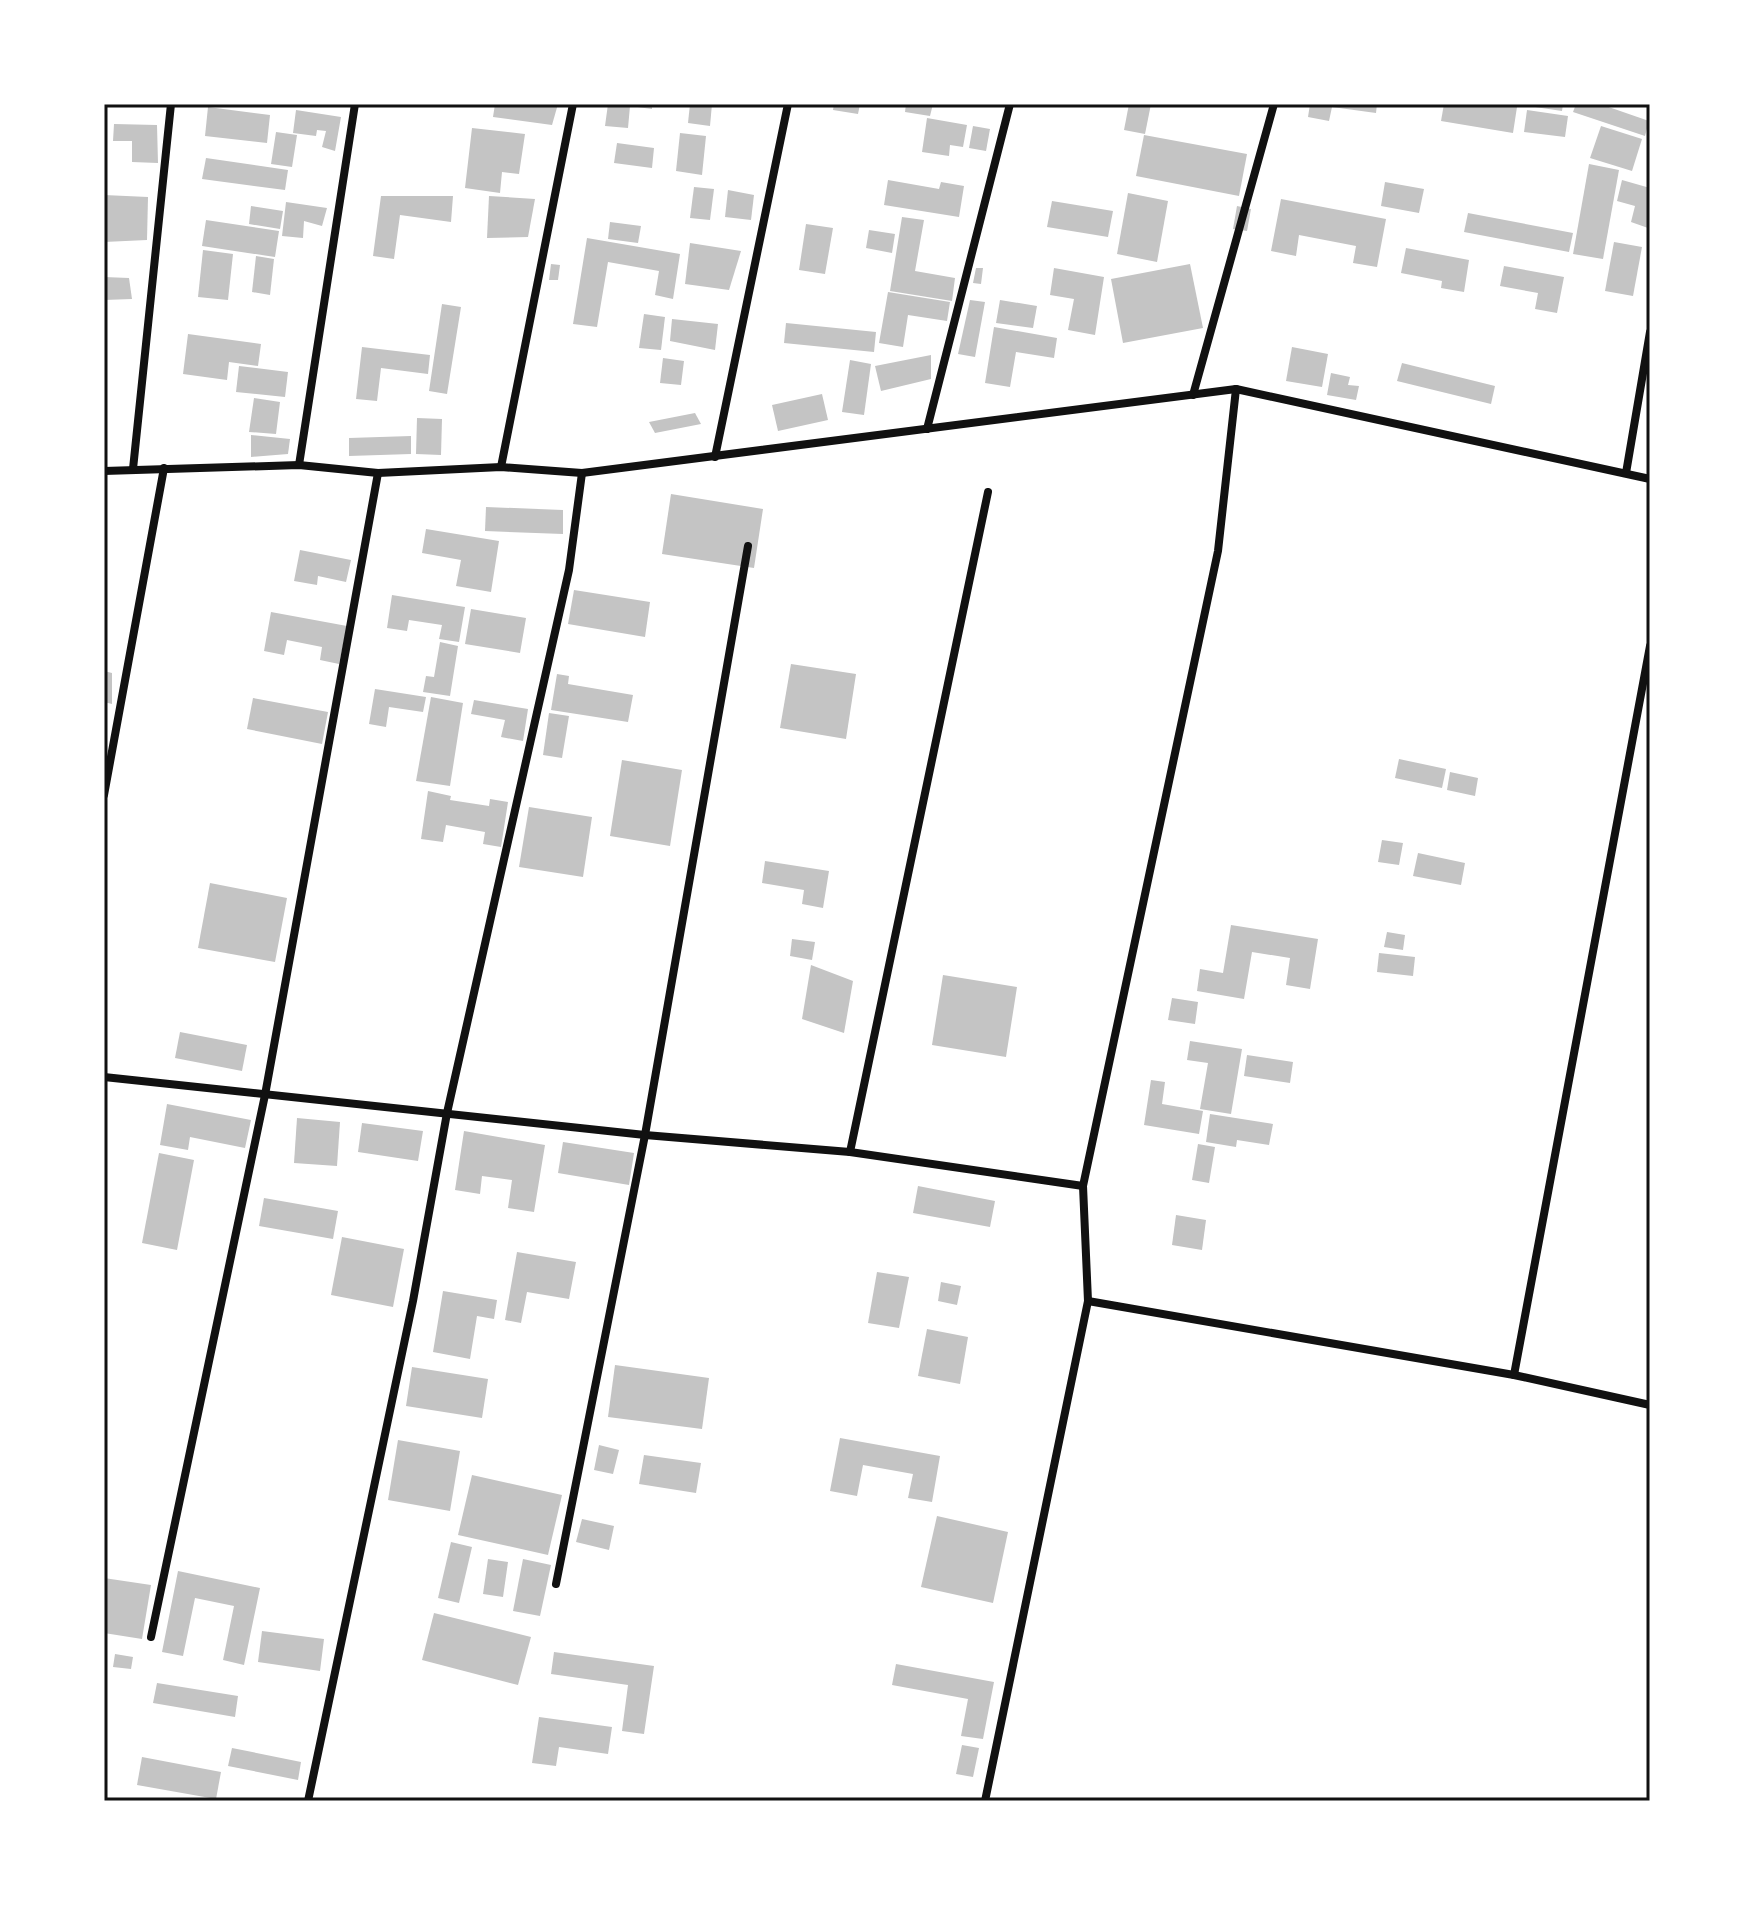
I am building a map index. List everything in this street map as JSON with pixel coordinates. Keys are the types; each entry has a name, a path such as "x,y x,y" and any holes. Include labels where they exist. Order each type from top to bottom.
{"street":[{"path":"133,469 171,104"},
{"path":"299,465 355,104"},
{"path":"501,467 573,104"},
{"path":"715,457 788,104"},
{"path":"927,429 1010,104"},
{"path":"1193,395 1274,104"},
{"path":"1626,473 1650,332"},
{"path":"104,471 299,465 378,473 501,467 582,473 1236,389 1650,479"},
{"path":"985,1801 1088,1301 1083,1186 1218,551 1236,389"},
{"path":"104,795 164,468"},
{"path":"151,1637 265,1095 378,473"},
{"path":"308,1801 413,1301 447,1113 569,570 582,473"},
{"path":"850,1152 988,492"},
{"path":"556,1584 645,1135 748,546"},
{"path":"1514,1375 1650,646"},
{"path":"104,1077 645,1135 850,1152 1083,1186"},
{"path":"1088,1301 1514,1375 1650,1405"}],"building":[{"path":"495,104 558,104 552,125 493,117"},
{"path":"608,104 652,104 652,109 630,106 628,128 605,126"},
{"path":"690,104 712,104 710,126 688,123"},
{"path":"834,104 860,104 858,114 833,110"},
{"path":"906,104 933,104 930,116 905,112"},
{"path":"1129,104 1151,104 1145,134 1124,130"},
{"path":"1310,104 1377,104 1376,113 1332,107 1329,121 1308,117"},
{"path":"1444,104 1517,107 1513,133 1441,121"},
{"path":"1535,104 1563,104 1562,111 1535,107"},
{"path":"1576,104 1600,104 1649,121 1645,136 1573,112"},
{"path":"208,107 270,115 267,143 205,136"},
{"path":"296,110 341,117 335,151 322,147 326,131 317,130 316,136 293,133"},
{"path":"1527,110 1568,116 1565,137 1524,132"},
{"path":"927,118 967,125 963,147 950,145 949,156 922,152"},
{"path":"114,124 157,125 158,163 132,162 132,141 113,141"},
{"path":"973,126 990,129 986,151 969,148"},
{"path":"1601,126 1642,139 1632,171 1590,158"},
{"path":"472,128 525,134 519,174 502,172 500,193 465,188"},
{"path":"276,132 297,135 292,167 271,164"},
{"path":"680,133 706,136 702,175 676,171"},
{"path":"1144,135 1247,154 1239,196 1136,176"},
{"path":"617,143 654,148 652,168 614,163"},
{"path":"206,158 288,170 285,190 202,179"},
{"path":"1589,164 1619,170 1603,259 1573,254"},
{"path":"888,180 939,189 941,182 964,186 959,217 884,205"},
{"path":"1622,180 1650,188 1648,228 1631,222 1635,206 1617,201"},
{"path":"1385,182 1424,189 1419,213 1381,206"},
{"path":"694,187 714,189 710,220 690,218"},
{"path":"728,190 754,195 751,220 725,217"},
{"path":"1128,193 1168,201 1157,262 1117,254"},
{"path":"104,195 148,197 147,240 104,242"},
{"path":"381,196 453,196 451,222 400,215 394,259 373,256"},
{"path":"489,196 535,199 528,237 487,238"},
{"path":"1281,199 1386,219 1377,267 1353,263 1356,246 1299,235 1296,256 1271,251"},
{"path":"1052,201 1113,211 1108,237 1047,227"},
{"path":"286,202 327,208 322,226 304,221 303,238 282,236"},
{"path":"251,206 283,211 280,229 249,224"},
{"path":"1237,206 1251,209 1247,231 1233,229"},
{"path":"1468,213 1573,233 1569,252 1464,232"},
{"path":"902,217 924,220 915,271 955,278 952,301 890,291"},
{"path":"206,220 279,231 275,257 202,246"},
{"path":"610,222 641,226 638,243 608,239"},
{"path":"806,224 833,228 825,274 799,270"},
{"path":"869,230 895,234 892,253 866,248"},
{"path":"587,238 680,254 673,299 655,295 659,271 608,262 597,327 573,324"},
{"path":"1614,242 1642,247 1633,296 1605,291"},
{"path":"690,243 741,251 729,290 685,284"},
{"path":"1406,248 1469,260 1464,292 1441,288 1442,281 1401,273"},
{"path":"203,250 233,254 228,300 198,297"},
{"path":"256,256 274,259 270,295 252,292"},
{"path":"551,264 560,265 558,280 549,280"},
{"path":"1190,264 1203,328 1123,343 1111,279"},
{"path":"1504,266 1564,277 1557,313 1535,309 1538,293 1500,286"},
{"path":"976,268 983,268 981,284 973,283"},
{"path":"1054,268 1104,277 1095,335 1068,330 1074,299 1050,295"},
{"path":"104,277 129,278 132,299 104,300"},
{"path":"888,292 950,302 947,321 908,315 903,347 879,343"},
{"path":"970,300 985,302 975,357 958,354"},
{"path":"1000,300 1037,306 1033,328 996,323"},
{"path":"442,304 461,307 447,394 429,391"},
{"path":"644,314 665,317 661,350 639,348"},
{"path":"672,319 718,324 715,350 670,341"},
{"path":"786,323 876,332 874,352 784,343"},
{"path":"994,327 1057,338 1054,358 1016,352 1010,387 985,383"},
{"path":"188,334 261,344 258,366 229,362 227,380 183,374"},
{"path":"362,347 430,355 428,374 381,368 377,401 356,399"},
{"path":"1292,347 1328,354 1322,387 1286,381"},
{"path":"931,355 931,379 881,391 875,366"},
{"path":"663,358 684,361 681,385 660,383"},
{"path":"850,360 871,364 864,415 842,412"},
{"path":"1402,363 1495,386 1491,404 1397,381"},
{"path":"239,366 288,372 285,397 236,392"},
{"path":"1331,373 1350,377 1348,385 1359,386 1356,400 1327,395"},
{"path":"822,394 828,420 778,431 772,405"},
{"path":"254,398 280,402 276,434 249,432"},
{"path":"695,413 701,424 655,433 649,422"},
{"path":"417,418 442,419 441,455 416,454"},
{"path":"251,435 290,439 288,454 251,457"},
{"path":"411,436 411,454 349,456 349,438"},
{"path":"671,494 763,509 754,568 662,554"},
{"path":"486,507 563,510 563,534 485,531"},
{"path":"426,529 499,541 491,592 456,586 461,560 422,553"},
{"path":"300,550 351,560 346,582 318,576 317,585 294,581"},
{"path":"574,590 650,602 645,637 568,624"},
{"path":"392,595 465,607 459,642 439,639 442,625 409,620 407,631 387,628"},
{"path":"471,609 526,618 520,653 465,644"},
{"path":"271,612 347,626 339,664 320,660 322,647 287,640 284,655 264,651"},
{"path":"440,642 458,646 450,696 423,692 426,676 434,677"},
{"path":"791,664 856,674 846,739 780,728"},
{"path":"104,671 112,673 112,704 104,702"},
{"path":"557,674 569,676 568,684 633,695 628,722 551,710"},
{"path":"375,689 426,697 423,712 389,707 386,727 369,724"},
{"path":"431,697 463,703 450,786 416,781"},
{"path":"253,698 328,712 322,744 247,729"},
{"path":"474,700 528,709 523,741 501,737 505,720 471,714"},
{"path":"549,713 569,716 562,758 543,755"},
{"path":"1399,759 1446,769 1442,788 1395,778"},
{"path":"622,760 682,770 670,846 610,836"},
{"path":"1450,772 1478,778 1475,796 1447,790"},
{"path":"428,791 451,796 450,800 489,806 490,799 508,802 501,847 483,844 485,832 446,825 443,842 421,839"},
{"path":"529,807 592,817 583,877 519,867"},
{"path":"1382,840 1403,843 1399,865 1378,862"},
{"path":"1418,853 1465,863 1461,885 1413,876"},
{"path":"765,861 829,871 823,908 802,904 804,890 762,883"},
{"path":"210,883 287,898 275,962 198,948"},
{"path":"1231,925 1318,939 1310,989 1286,985 1290,958 1252,952 1244,999 1197,991 1200,969 1223,973"},
{"path":"1387,932 1405,935 1403,950 1384,947"},
{"path":"792,939 815,942 812,960 790,956"},
{"path":"1379,953 1415,957 1413,976 1377,972"},
{"path":"811,965 853,981 844,1033 802,1019"},
{"path":"943,975 1017,987 1006,1057 932,1045"},
{"path":"1172,998 1198,1002 1195,1024 1168,1020"},
{"path":"180,1032 247,1045 242,1071 175,1058"},
{"path":"1190,1041 1242,1049 1231,1114 1200,1109 1208,1063 1187,1060"},
{"path":"1247,1055 1293,1062 1290,1083 1244,1076"},
{"path":"1151,1080 1165,1082 1162,1104 1203,1111 1199,1134 1144,1125"},
{"path":"167,1104 251,1120 245,1148 190,1137 188,1150 160,1145"},
{"path":"1210,1114 1273,1124 1269,1145 1237,1140 1236,1147 1206,1142"},
{"path":"297,1118 340,1122 337,1166 294,1163"},
{"path":"362,1123 423,1131 418,1161 358,1152"},
{"path":"464,1131 545,1145 534,1212 508,1208 512,1180 482,1176 480,1194 455,1190"},
{"path":"563,1142 634,1153 629,1185 558,1173"},
{"path":"1198,1144 1215,1147 1209,1183 1192,1180"},
{"path":"159,1153 194,1160 177,1250 142,1243"},
{"path":"918,1186 995,1201 990,1227 913,1213"},
{"path":"264,1198 338,1211 333,1239 259,1226"},
{"path":"1176,1215 1206,1220 1202,1250 1172,1245"},
{"path":"342,1237 404,1249 393,1307 331,1295"},
{"path":"517,1252 576,1262 569,1299 527,1292 521,1323 505,1320"},
{"path":"877,1272 909,1277 899,1328 868,1323"},
{"path":"941,1282 961,1286 957,1305 938,1301"},
{"path":"443,1291 497,1300 494,1319 477,1316 470,1359 433,1352"},
{"path":"927,1329 968,1337 960,1384 918,1376"},
{"path":"615,1365 709,1378 702,1429 608,1417"},
{"path":"412,1367 488,1379 482,1418 406,1406"},
{"path":"840,1438 940,1456 932,1502 908,1498 913,1474 863,1465 857,1496 830,1491"},
{"path":"398,1440 460,1451 450,1511 388,1500"},
{"path":"599,1445 619,1450 613,1474 594,1470"},
{"path":"644,1455 701,1463 696,1493 639,1484"},
{"path":"472,1475 562,1495 548,1555 458,1535"},
{"path":"937,1516 1008,1532 993,1603 921,1587"},
{"path":"582,1519 614,1526 609,1550 576,1542"},
{"path":"451,1542 472,1547 459,1603 438,1598"},
{"path":"488,1559 508,1562 503,1597 483,1594"},
{"path":"523,1559 551,1565 540,1616 513,1611"},
{"path":"178,1571 260,1588 244,1665 223,1660 234,1606 195,1598 183,1656 162,1652"},
{"path":"104,1578 151,1585 142,1639 104,1633"},
{"path":"434,1613 531,1637 518,1685 422,1660"},
{"path":"262,1631 324,1639 320,1671 258,1662"},
{"path":"554,1652 654,1666 644,1734 622,1731 628,1685 551,1674"},
{"path":"115,1654 133,1657 131,1669 113,1667"},
{"path":"896,1664 994,1682 983,1739 961,1736 968,1699 892,1685"},
{"path":"157,1683 238,1696 235,1717 153,1703"},
{"path":"539,1717 612,1727 608,1754 559,1747 556,1766 532,1763"},
{"path":"962,1745 979,1748 973,1777 956,1774"},
{"path":"232,1748 301,1762 298,1780 228,1766"},
{"path":"142,1757 221,1772 216,1799 137,1785"}]}
